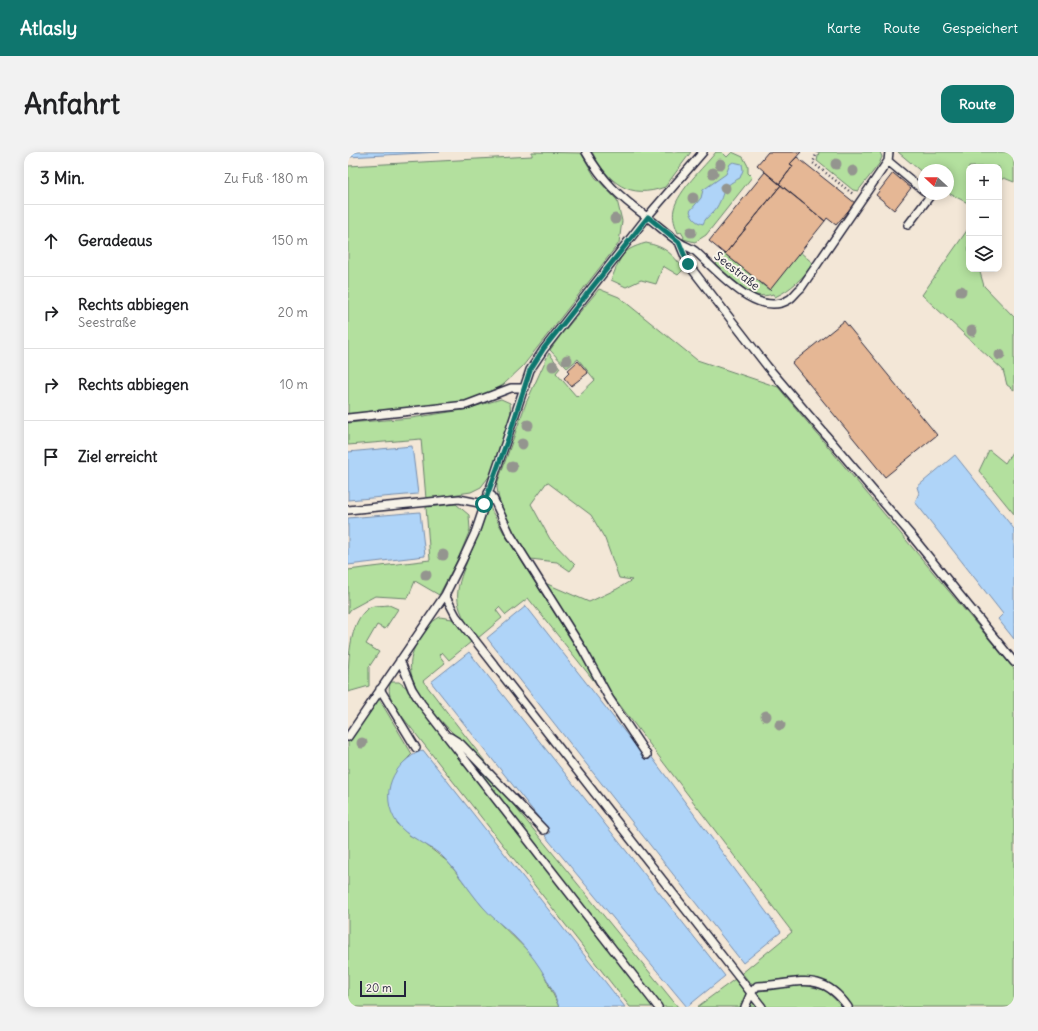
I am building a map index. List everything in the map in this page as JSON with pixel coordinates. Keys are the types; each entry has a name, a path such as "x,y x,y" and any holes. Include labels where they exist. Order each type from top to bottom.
{"lane":[{"name":"Seestraße","path":"586,152 596,170 619,196 679,242 693,250 737,289 750,298 762,303 778,303 789,299 801,288 888,161"},
{"path":"348,737 445,594 475,533 530,370 544,348 648,217 704,152"},
{"path":"889,152 888,161 918,186"},
{"path":"908,225 927,200"},
{"path":"679,242 688,264 767,366 911,535 1014,662"},
{"path":"348,418 466,405 511,388 525,388"},
{"path":"488,493 492,496 510,534 582,650 609,698 647,755"},
{"path":"348,510 459,499 484,504"},
{"path":"445,594 456,616 762,1007"},
{"path":"400,660 412,689 446,735 658,1007"},
{"path":"380,689 416,748"},
{"path":"446,735 461,744 544,830"},
{"path":"745,1007 756,986 802,981 826,987 836,994 848,1007"}],"path":[{"path":"817,152 813,163 861,200"}],"green space":[{"path":"532,152 581,153 595,177 617,200 622,221 619,243 523,366 503,385 480,398 453,404 348,414 348,166 532,156"},
{"path":"592,152 691,152 665,187 641,191 631,190 621,186 613,180"},
{"path":"716,152 722,152 727,157 732,152 743,157 748,166 748,173 752,177 706,235 695,242 683,239 684,237 681,232 678,233 675,224 673,212 676,202 692,179"},
{"path":"819,152 880,152 882,157 879,164 858,191 853,190 817,161"},
{"path":"898,152 1014,152 1014,182 1004,178 1002,179 1002,164 966,164 966,202 954,196 954,164 918,164 918,169"},
{"path":"966,232 966,272 980,272 984,286 1014,317 1014,390 1007,385 1003,370 922,295"},
{"path":"646,243 659,246 668,252 684,269 678,275 663,266 656,284 641,280 626,287 611,280 622,256 631,248"},
{"path":"800,252 814,264 796,283 775,297 773,294 765,296 750,293 736,284 717,267 716,264 725,254 769,290"},
{"path":"599,289 619,297 697,360 778,387 1014,669 1014,1007 851,1007 840,994 828,985 817,980 794,978 751,984 742,973 792,932 607,688 545,583 589,602 632,580 619,578 605,539 591,515 547,482 531,504 550,539 575,565 570,571 557,562 530,559 509,523 500,502 498,493 497,484 526,403 549,353 560,368 556,373 577,397 595,380 578,359 567,368 550,350"},
{"path":"501,399 510,403 511,416 491,474 481,487 471,492 426,499 421,439 348,445 348,423 411,418 463,410"},
{"path":"989,450 1005,463 1012,452 1014,454 1014,514 979,471"},
{"path":"456,504 469,515 470,530 458,559 439,595 415,581 408,598 375,596 351,609 348,613 348,570 430,560 426,507"},
{"path":"489,506 505,535 591,671 598,686 528,598 506,615 499,607 496,610 502,618 478,638 462,615 458,596 461,577"},
{"path":"389,605 398,609 385,629 377,625 366,644 379,652 369,667 369,686 348,692 349,657 353,632 357,622 363,613 370,607"},
{"path":"440,617 452,619 471,642 449,660 442,652 439,655 445,663 423,681 494,773 446,726 423,698 415,685 411,673 411,659 414,650 426,629 431,623"},
{"path":"391,682 399,682 407,688 654,1007 630,1007 401,715 390,695 389,686"},
{"path":"379,699 412,754 401,765 397,824 409,835 421,841 448,862 483,907 531,954 541,968 559,1007 348,1007 348,742 376,701"},
{"path":"467,756 498,786 678,1007 662,1007"},
{"path":"735,979 756,1007 697,1007"},
{"path":"800,984 825,990 843,1007 766,1007 754,992"}],"water":[{"path":"348,152 440,152 348,157"},
{"path":"733,162 742,164 743,170 740,178 726,188 717,207 703,224 696,221 690,211 701,198 703,190 726,174 730,164"},
{"path":"412,446 418,494 348,500 348,452"},
{"path":"955,455 1014,529 1014,639 998,619 1003,614 915,502 919,493 917,487"},
{"path":"420,512 425,556 348,565 348,518"},
{"path":"526,606 646,759 651,756 781,932 743,963 487,638"},
{"path":"469,652 725,976 687,1007 545,836 550,832 431,682"},
{"path":"423,750 625,1007 559,1007 551,987 541,969 521,944 487,911 441,855 405,832 397,823 391,812 389,801 389,790 392,780 404,762 412,755"}],"building":[{"path":"768,152 801,152 790,164 793,166 779,184 757,165"},
{"path":"797,157 855,203 836,225 827,218 825,221 779,184 793,166 790,164"},
{"path":"765,172 781,185 725,254 709,241"},
{"path":"893,173 911,188 894,210 876,195"},
{"path":"781,185 825,221 770,290 725,254"},
{"path":"844,321 937,435 885,477 792,363"},
{"path":"578,361 588,373 571,386 564,378 569,373 567,371"}],"route":[{"path":"484,504 509,436 530,370 544,348 648,217 679,242 688,264"}]}
